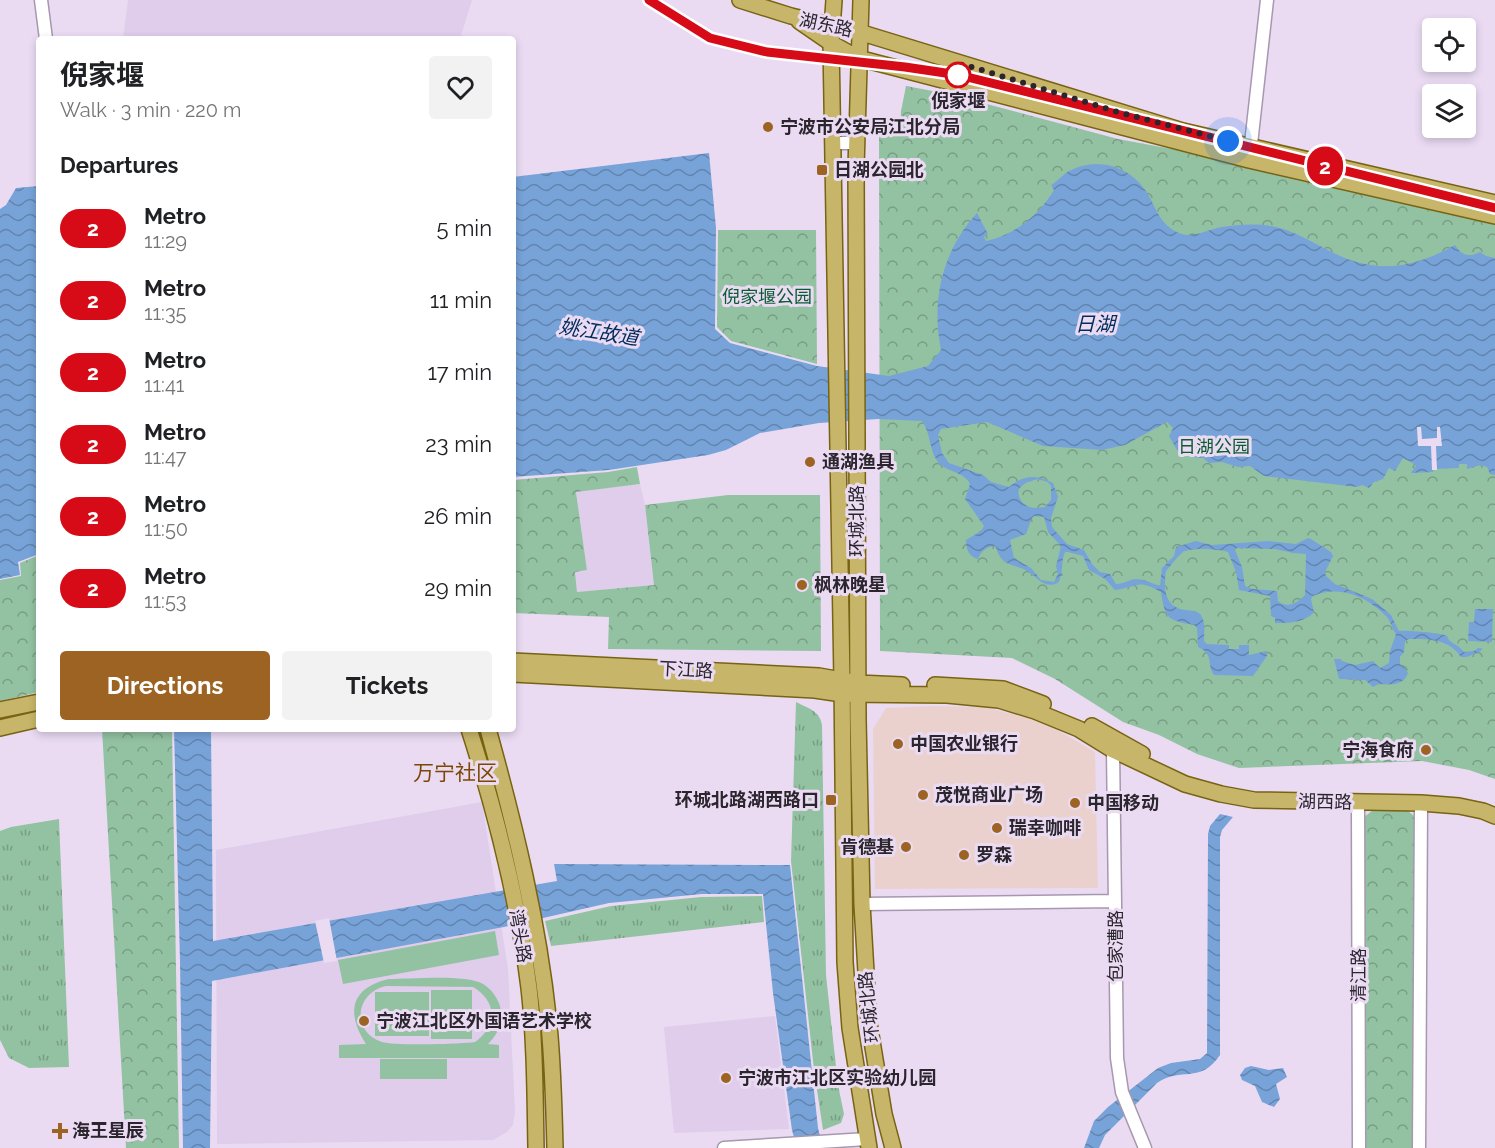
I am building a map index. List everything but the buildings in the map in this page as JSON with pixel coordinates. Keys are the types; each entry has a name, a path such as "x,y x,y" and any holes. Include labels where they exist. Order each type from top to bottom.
{"main road":[{"path":"740,0 791,16"},
{"name":"环城北路","path":"834,0 831,43 845,962 850,1028 868,1143"},
{"name":"环城北路","path":"861,0 856,143 858,689 862,904 869,1023 884,1114 893,1148"},
{"name":"湖东路","path":"791,16 859,32 1250,154 1495,203"},
{"name":"湖东路","path":"791,16 858,58 1495,216"},
{"name":"下江路","path":"524,671 819,676 842,687 858,689"},
{"name":"湖西路","path":"858,689 999,700 1035,711 1116,745 1185,784 1221,794 1254,800 1421,802 1459,806 1495,816"},
{"path":"0,710 36,703"},
{"path":"0,728 36,720"},
{"name":"湾头路","path":"470,732 503,844 535,926 549,1024 555,1148"},
{"name":"湾头路","path":"489,732 505,788 519,884 519,927 529,987 535,1055 536,1148"}],"street":[{"path":"41,0 46,36"},
{"path":"1250,154 1267,0"},
{"path":"833,143 856,143"},
{"name":"包家漕路","path":"1116,745 1117,1058 1122,1092 1145,1148"},
{"name":"清江路","path":"1358,802 1359,1148"},
{"path":"1419,1148 1421,802"},
{"path":"862,904 1115,901"},
{"path":"724,1148 868,1143"}],"shaded area":[{"path":"128,0 472,0 461,36 123,36"},
{"path":"640,484 645,505 654,585 577,592 575,572 587,570 576,491"},
{"path":"984,707 1042,721 1095,752 1098,888 875,889 873,729 886,708"},
{"name":"宁波江北区外国语艺术学校","path":"482,802 508,969 515,1112 513,1125 507,1132 493,1140 217,1144 216,850"},
{"name":"宁波市江北区实验幼儿园","path":"775,1016 789,1129 674,1133 664,1027"}],"green space":[{"name":"日湖公园","path":"906,86 949,94 1118,139 1199,154 1470,215 1495,225 1495,779 1469,770 1422,761 1239,768 1197,754 1159,735 1123,722 1055,679 1012,658 880,651 879,125 900,131"},
{"name":"倪家堰公园","path":"718,230 816,230 817,364 731,341 717,327"},
{"path":"637,467 640,484 576,492 587,570 575,572 577,592 654,585 645,505 728,495 820,495 821,651 608,649 609,617 516,613 516,480 608,472"},
{"path":"36,556 36,693 0,701 0,580 21,576 20,563"},
{"path":"796,702 816,713 822,725 826,975 838,1085 844,1114 841,1123 823,1130 814,1070 791,861"},
{"path":"102,732 172,732 179,1148 126,1148"},
{"path":"1372,811 1408,811 1413,815 1416,823 1416,1148 1364,1148 1363,828 1364,817"},
{"path":"59,819 69,1067 29,1068 9,1058 0,1040 0,831"},
{"path":"762,896 764,922 551,946 545,921 611,906 701,897"},
{"path":"495,931 499,955 343,984 338,960"},
{"path":"438,978 465,979 483,984 492,992 500,1007 500,1025 488,1044 499,1045 499,1058 339,1058 339,1045 366,1044 356,1022 355,1003 359,995 376,983 389,979","holes":["386,986 473,987 487,999 492,1014 488,1029 475,1042 428,1044 382,1042 372,1037 361,1022 363,1004 368,996"]},
{"path":"431,990 472,990 472,1039 431,1039"},
{"path":"375,992 429,992 429,1036 375,1036"},
{"path":"380,1059 447,1059 447,1079 380,1079"}],"water":[{"name":"日湖","path":"709,153 716,228 715,329 730,343 817,366 889,376 928,366 941,350 937,313 942,277 955,244 977,213 988,234 984,237 986,241 1007,234 1025,223 1041,208 1054,190 1051,185 1069,171 1091,164 1113,166 1132,176 1148,194 1164,222 1182,234 1191,235 1237,225 1272,226 1298,235 1347,259 1378,266 1408,264 1455,245 1466,255 1480,252 1495,258 1495,475 1490,474 1487,467 1481,465 1467,469 1467,464 1459,464 1459,468 1411,473 1416,465 1403,458 1395,471 1389,468 1383,479 1374,482 1369,488 1362,485 1357,487 1264,476 1250,466 1238,467 1222,462 1209,463 1203,458 1192,457 1177,450 1169,436 1173,428 1167,422 1125,445 1102,450 1043,446 987,422 941,429 938,435 942,453 949,463 983,475 991,482 1009,487 1019,480 1036,477 1053,483 1058,497 1051,518 1052,527 1067,544 1084,550 1092,564 1100,572 1110,574 1116,584 1135,579 1160,586 1162,568 1174,556 1176,547 1196,541 1211,545 1268,541 1296,544 1308,538 1331,552 1333,556 1325,572 1326,576 1335,584 1372,599 1391,615 1399,631 1444,635 1464,652 1482,648 1481,651 1467,657 1461,657 1445,643 1409,639 1405,641 1404,652 1400,657 1400,664 1408,673 1400,683 1379,684 1373,687 1365,680 1339,679 1334,659 1341,659 1355,665 1373,661 1380,668 1389,663 1390,651 1396,634 1388,619 1379,610 1353,594 1333,591 1313,596 1311,599 1314,612 1310,616 1296,622 1275,623 1275,618 1271,616 1270,596 1239,590 1236,572 1228,552 1192,549 1183,552 1166,571 1165,591 1174,606 1200,614 1204,623 1204,641 1207,644 1229,645 1229,649 1239,649 1239,645 1249,645 1249,655 1266,651 1267,656 1253,676 1214,675 1207,653 1198,647 1197,628 1169,617 1164,608 1161,592 1142,584 1115,590 1105,579 1089,570 1083,556 1065,552 1058,583 1049,585 1045,584 1029,572 1005,562 995,546 984,550 978,559 972,556 967,549 966,540 981,531 984,526 965,499 970,484 964,477 938,462 922,421 878,419 819,423 760,433 726,450 708,455 609,470 516,477 516,177","holes":["1037,479 1048,482 1051,486 1051,500 1045,507 1027,506 1019,498 1020,488 1026,483","1034,516 1044,517 1048,532 1061,546 1056,566 1058,574 1054,582 1041,580 1031,568 1014,558 1010,540 1026,534","1237,548 1275,549 1306,554 1305,595 1296,603 1285,605 1278,601 1277,591 1245,586 1242,567 1235,550"]},
{"path":"36,186 36,555 18,562 20,575 0,579 0,209 6,205 16,188"},
{"path":"1475,609 1493,609 1492,642 1468,641 1469,622 1474,622"},
{"path":"174,732 211,732 213,941 557,881 554,864 790,865 818,1128 823,1148 797,1148 792,1130 773,993 763,894 702,894 609,903 504,927 212,981 210,1148 183,1148"},
{"path":"1220,814 1233,817 1222,830 1220,837 1220,1055 1205,1070 1166,1078 1157,1083 1105,1135 1099,1148 1084,1148 1094,1121 1108,1107 1158,1068 1171,1063 1200,1059 1207,1053 1208,834 1210,826"},
{"path":"1251,1066 1269,1070 1283,1068 1287,1077 1276,1084 1280,1099 1274,1107 1262,1102 1255,1086 1242,1080 1240,1075 1245,1068"}],"pier":[{"path":"1417,427 1421,427 1422,439 1437,438 1437,427 1440,427 1442,446 1436,446 1437,470 1432,470 1431,446 1418,446"},
{"path":"329,918 337,961 324,963 315,921"}],"metro line":[{"name":"2","path":"649,0 710,38 748,48 959,75 1495,208"}],"place":[{"name":"倪家堰","path":"958,75"},
{"name":"宁波市公安局江北分局","path":"768,127"},
{"name":"日湖公园北","path":"822,170"},
{"name":"通湖渔具","path":"810,462"},
{"name":"枫林晚星","path":"802,585"},
{"name":"中国农业银行","path":"898,744"},
{"name":"宁海食府","path":"1426,750"},
{"name":"茂悦商业广场","path":"923,795"},
{"name":"环城北路湖西路口","path":"831,800"},
{"name":"中国移动","path":"1075,803"},
{"name":"瑞幸咖啡","path":"997,828"},
{"name":"肯德基","path":"906,847"},
{"name":"罗森","path":"964,855"},
{"name":"宁波江北区外国语艺术学校","path":"364,1021"},
{"name":"宁波市江北区实验幼儿园","path":"726,1078"},
{"name":"海王星辰","path":"60,1131"}],"district":[{"name":"万宁社区","path":"455,773"}],"route":[{"path":"958,75 962,64 1183,131 1228,141"}],"water label":[{"name":"姚江故道","path":"599,332"}]}
